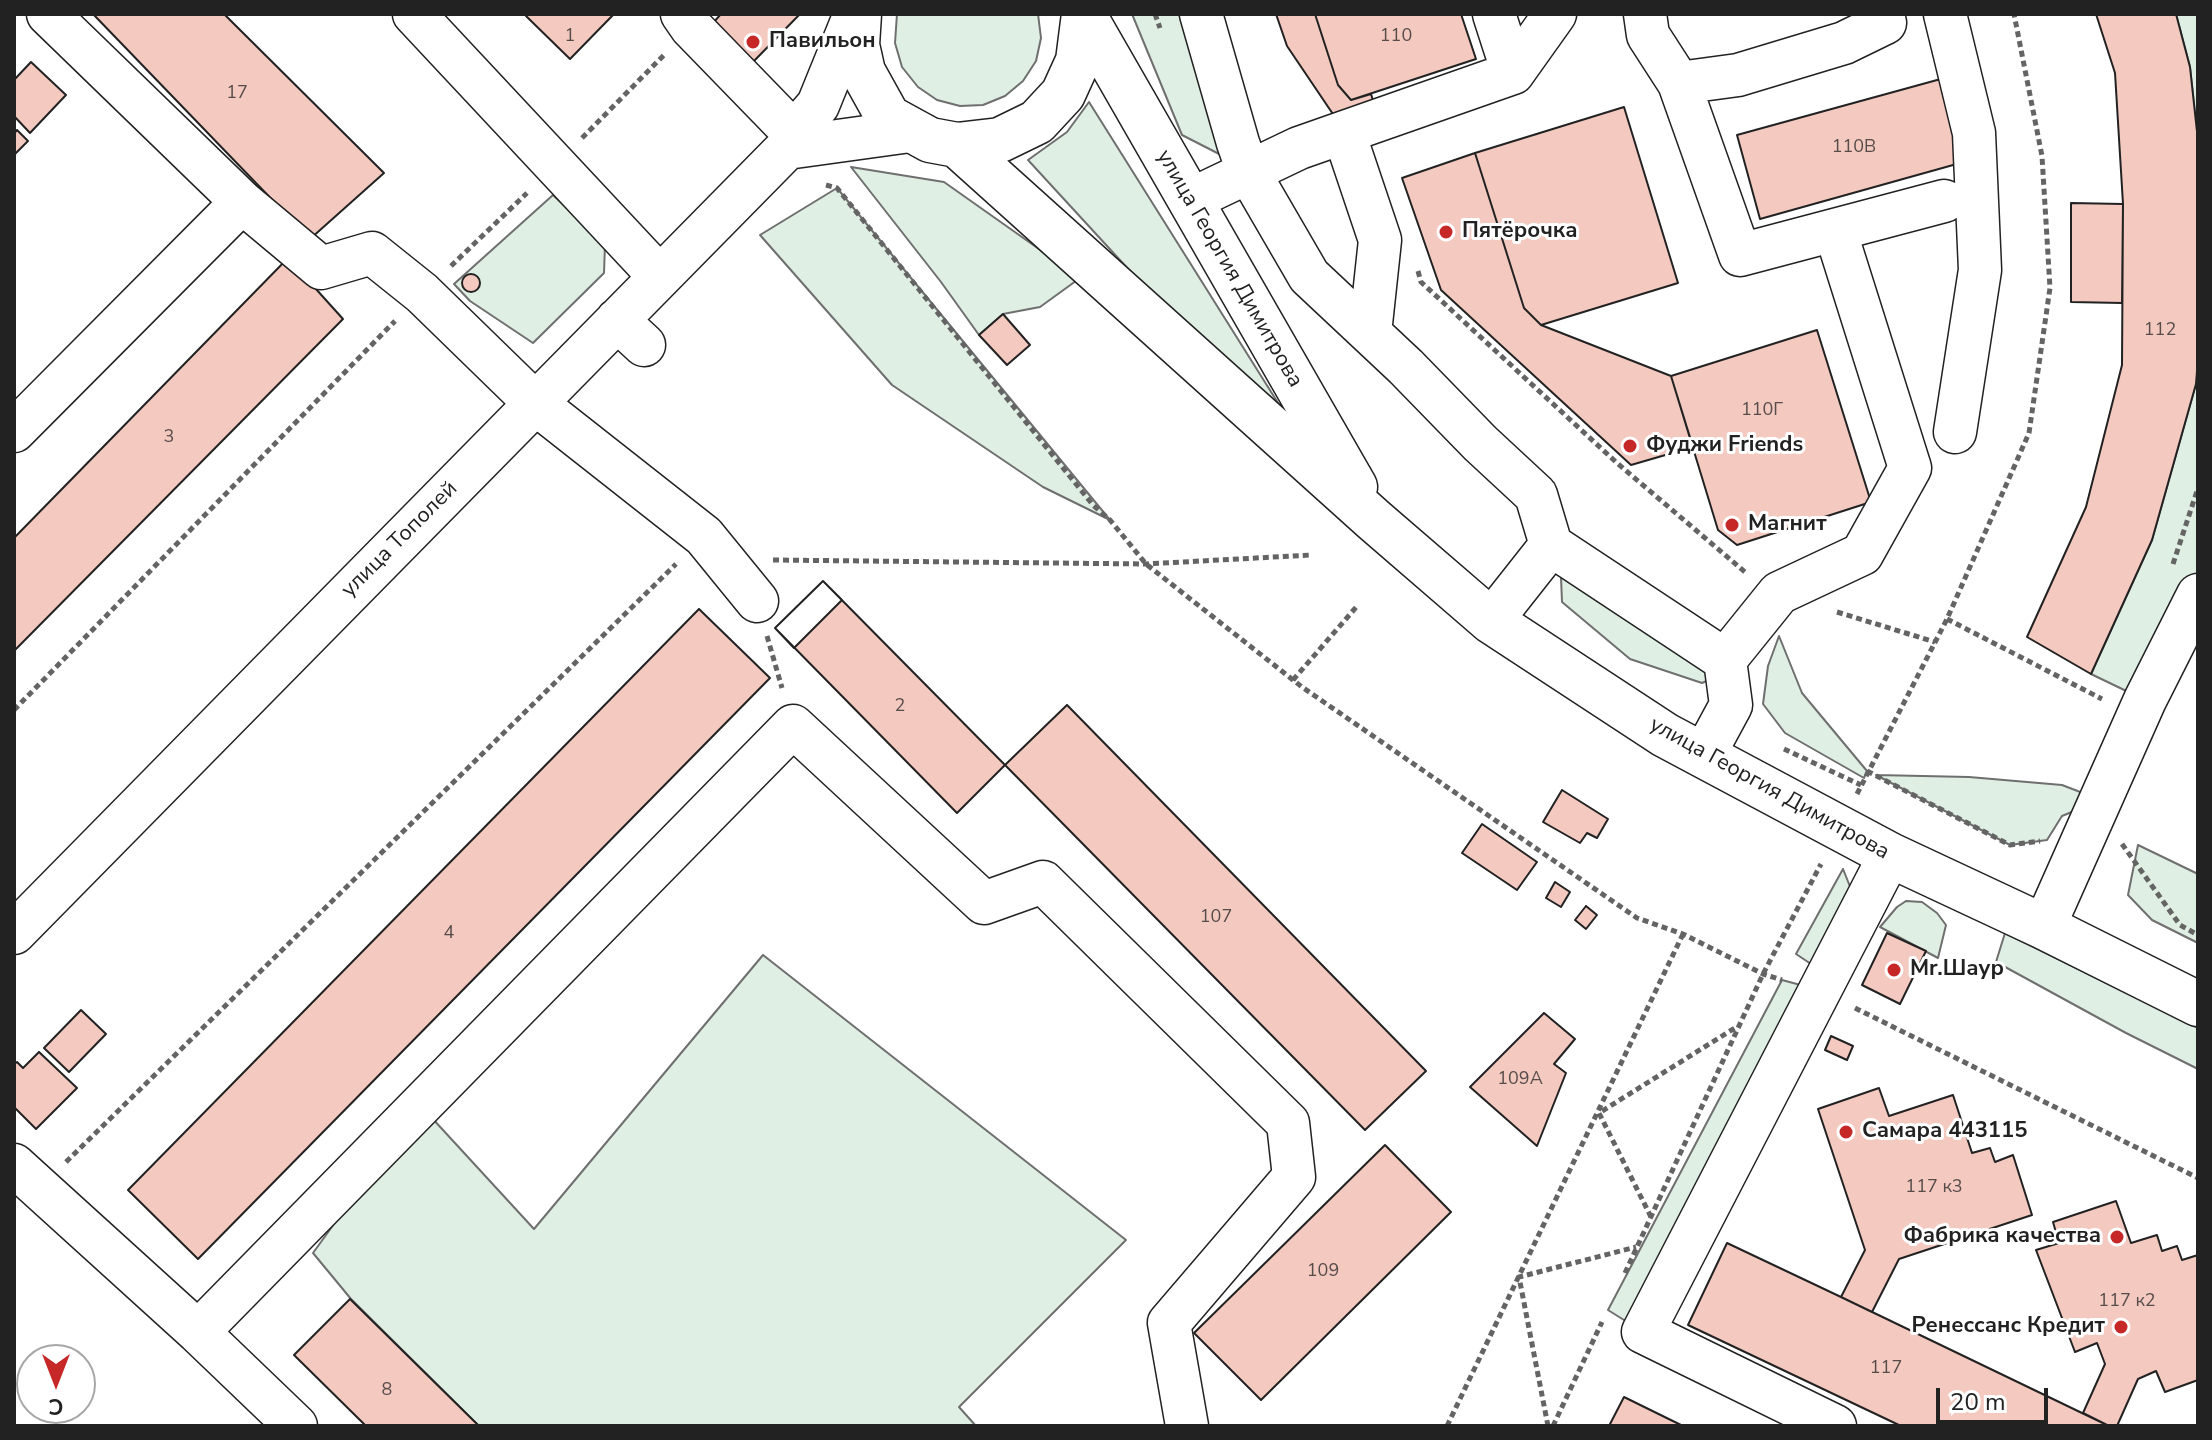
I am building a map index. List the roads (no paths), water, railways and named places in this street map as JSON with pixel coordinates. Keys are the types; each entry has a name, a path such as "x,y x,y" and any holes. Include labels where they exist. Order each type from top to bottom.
{"main road":[{"path":"857,14 857,45 863,72 888,117 930,140 957,145 1000,140 1037,122 1063,94 1078,61 1084,16"},
{"name":"улица Георгия Димитрова","path":"1084,16 1374,520"},
{"name":"улица Георгия Димитрова","path":"957,145 1374,520 1491,621 1665,735 1890,855 2198,1004"}],"street":[{"path":"48,14 242,202 321,268 372,253 422,293 535,403 704,536 757,601"},
{"path":"414,14 660,277"},
{"name":"улица Тополей","path":"14,933 535,403 630,332 660,277 790,140 818,105 857,14"},
{"path":"1201,14 1248,171 1309,276 1536,495 1551,545 1725,660"},
{"path":"1494,14 1513,73"},
{"path":"1190,200 1299,148 1513,73 1555,14"},
{"path":"1645,14 1648,35 1679,83 1740,255 1944,201"},
{"path":"1679,83 1738,75 1844,43 1885,23 1883,14"},
{"path":"1945,14 1974,133 1980,270 1955,432"},
{"path":"687,20 790,140 910,131"},
{"path":"1344,133 1380,240 1370,333"},
{"path":"14,431 242,202"},
{"path":"1704,755 1731,705 1725,660 1779,593 1862,554 1910,468 1835,230"},
{"path":"1491,621 1551,545"},
{"path":"2044,927 2145,700 2185,582"},
{"path":"198,1332 793,726 984,903 1043,882 1288,1123 1294,1177 1169,1323 1187,1426"},
{"path":"1835,1426 1786,1415 1643,1332 1890,855"},
{"path":"27,1177 198,1332 296,1426"}],"place":[{"name":"Павильон","path":"753,42"},
{"name":"Пятёрочка","path":"1446,232"},
{"name":"Фуджи Friends","path":"1630,446"},
{"name":"Магнит","path":"1732,525"},
{"name":"Mr.Шаур","path":"1894,970"},
{"name":"Самара 443115","path":"1846,1132"},
{"name":"Фабрика качества","path":"2117,1237"},
{"name":"Ренессанс Кредит","path":"2121,1327"}]}
